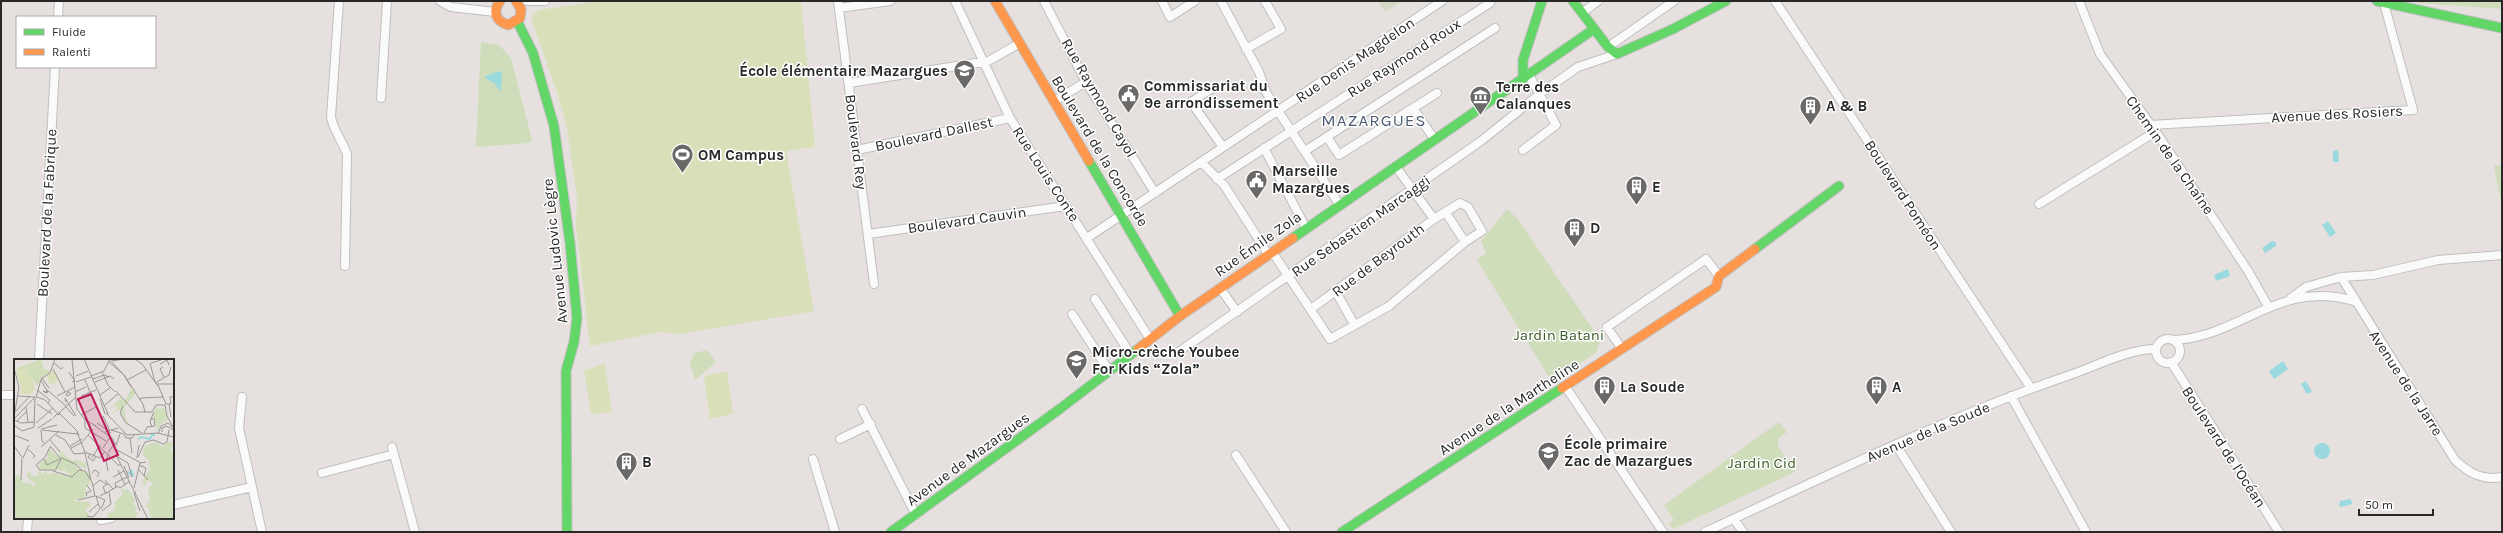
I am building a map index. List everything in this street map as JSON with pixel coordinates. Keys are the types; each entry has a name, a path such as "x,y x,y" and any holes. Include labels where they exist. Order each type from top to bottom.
{"street":[{"path":"58,16 59,1"},
{"path":"339,1 332,117 334,130 343,142 347,154 345,266"},
{"path":"381,98 387,1"},
{"path":"500,1 495,12 499,21 503,24 513,24 517,21 521,8 516,1"},
{"path":"526,1 544,1"},
{"path":"839,5 890,1"},
{"name":"Rue Louis Conte","path":"956,1 983,63 1010,118 1150,339"},
{"name":"Boulevard de la Concorde","path":"995,1 1180,316"},
{"name":"Rue Raymond Cayol","path":"1044,1 1086,82 1155,193"},
{"path":"1162,1 1170,17 1195,1"},
{"path":"1221,1 1278,111 1339,204"},
{"path":"1246,49 1281,30 1265,1"},
{"name":"Rue Denis Magdelon","path":"1087,238 1442,1"},
{"path":"1524,150 1556,125 1541,93 1526,77 1524,60 1542,1"},
{"path":"1573,1 1608,47 1617,54 1673,29 1726,1"},
{"path":"1582,12 1598,1"},
{"path":"1608,47 1674,1"},
{"name":"Boulevard Poméon","path":"1775,1 2031,388"},
{"name":"Chemin de la Chaîne","path":"2079,1 2100,54 2150,124 2248,271 2268,306"},
{"path":"442,2 467,10 495,12"},
{"path":"2380,2 2422,9 2502,28"},
{"name":"Avenue des Rosiers","path":"2150,124 2413,110 2380,2"},
{"name":"Rue Raymond Roux","path":"1218,179 1291,130 1490,3"},
{"name":"Boulevard Rey","path":"839,5 874,284"},
{"name":"Avenue Ludovic Lègre","path":"517,21 531,49 554,126 576,304 577,328 568,362 566,386 567,532"},
{"path":"1305,151 1495,28"},
{"name":"Rue Émile Zola","path":"1061,408 1180,316 1339,204 1594,29"},
{"path":"849,83 983,63 1020,43"},
{"name":"Rue Sebastien Marcaggi","path":"1177,353 1481,141 1541,93 1578,68 1617,54"},
{"name":"Boulevard de la Fabrique","path":"39,359 55,68"},
{"path":"1054,101 1086,82"},
{"path":"1214,87 1191,102 1223,147"},
{"path":"1327,137 1339,155 1437,93"},
{"path":"1413,108 1434,140"},
{"name":"Boulevard Dallest","path":"857,150 1010,118"},
{"path":"2039,204 2155,132"},
{"path":"1264,148 1306,228"},
{"path":"1201,162 1218,179 1268,254 1275,256 1311,308 1330,339 1354,324 1389,306 1465,242 1446,213"},
{"path":"1396,166 1434,219"},
{"name":"Avenue de la Martheline","path":"1342,532 1716,287 1719,276 1839,186"},
{"name":"Rue de Beyrouth","path":"1311,308 1336,292 1434,219 1460,203 1468,207 1482,231 1465,242"},
{"name":"Boulevard Cauvin","path":"868,234 1066,206"},
{"path":"2189,340 2180,350 2179,356 2171,362 2160,360 2156,350 2163,340 2189,340 2251,316 2268,306 2291,298 2306,287 2341,277 2362,277 2438,260 2502,255"},
{"path":"1622,349 1607,327 1706,259 1719,276"},
{"name":"Avenue de la Jarre","path":"2341,277 2354,301 2455,460 2471,473 2483,478 2491,479 2502,477"},
{"path":"1220,288 1237,312"},
{"path":"1336,292 1354,324"},
{"path":"2291,298 2340,297 2354,301"},
{"path":"1095,299 1130,354"},
{"path":"1072,314 1109,371"},
{"path":"2174,340 2180,350"},
{"name":"Avenue de la Soude","path":"1705,532 1896,445 2031,388 2139,351 2156,350"},
{"name":"Boulevard de l'Océan","path":"2171,362 2279,532"},
{"path":"1565,386 1663,532"},
{"path":"1,395 14,395"},
{"path":"2012,396 2086,532"},
{"path":"242,397 239,428 262,532"},
{"name":"Avenue de Mazargues","path":"891,532 1061,408"},
{"path":"862,409 916,514"},
{"path":"840,439 870,424"},
{"path":"1896,445 1951,532"},
{"path":"322,474 393,450 415,532"},
{"path":"1236,455 1286,532"},
{"path":"813,460 835,532"},
{"path":"174,505 252,487"},
{"path":"27,532 28,519"},
{"path":"101,520 106,519"},
{"path":"1734,519 1743,532"}],"green space":[{"name":"OM Campus","path":"599,1 801,1 815,147 786,151 814,311 680,334 660,332 590,346 576,225 577,197 567,129 558,95 531,18 538,10"},
{"path":"1378,1 1402,1 1385,12"},
{"path":"2421,1 2502,1 2502,9 2418,3"},
{"path":"481,42 499,45 511,58 532,140 529,143 476,147"},
{"path":"2502,165 2502,207 2494,166"},
{"name":"Jardin Batani","path":"1507,209 1518,219 1600,340 1597,352 1552,382 1477,260 1486,253 1481,241"},
{"path":"707,350 716,362 695,380 690,363 695,353"},
{"path":"605,364 612,412 591,414 584,370"},
{"path":"727,371 733,414 710,419 704,376"},
{"name":"Jardin Cid","path":"1779,422 1787,432 1778,438 1778,446 1795,472 1673,529 1669,523 1674,520 1664,505"}],"water":[{"path":"498,71 502,73 501,92 494,83 485,78 486,76"},
{"path":"2338,150 2339,162 2333,162 2333,151"},
{"path":"2328,221 2336,233 2330,237 2322,225"},
{"path":"2272,241 2276,242 2276,246 2265,253 2262,248"},
{"path":"2228,269 2230,276 2216,281 2214,275"},
{"path":"2283,361 2288,369 2274,379 2269,371"},
{"path":"2306,381 2312,392 2307,394 2301,384"},
{"path":"2319,443 2325,443 2330,448 2328,457 2325,459 2319,459 2314,454 2314,448"},
{"path":"2351,499 2352,504 2341,507 2339,505 2340,501"}],"traffic: fast":[{"path":"1523,79 1523,60 1542,1"},
{"path":"1573,1 1608,47 1617,54 1673,29 1726,1"},
{"path":"2377,1 2502,28"},
{"path":"517,21 533,53 554,126 570,243 577,318 574,342 566,371 567,532"},
{"path":"1293,238 1594,29"},
{"path":"1089,161 1180,316"},
{"path":"1755,249 1839,186"},
{"path":"891,532 1061,408 1138,349"},
{"path":"1342,532 1562,388"}],"traffic: slow":[{"path":"500,1 496,9 496,16 508,25 520,18 521,9 516,1"},
{"path":"995,1 1089,161"},
{"path":"1138,349 1180,316 1293,238"},
{"path":"1562,388 1716,287 1719,276 1755,249"}],"place":[{"name":"École élémentaire Mazargues","path":"964,90"},
{"name":"Commissariat du 9e arrondissement","path":"1129,114"},
{"name":"Terre des Calanques","path":"1481,116"},
{"name":"A & B","path":"1810,126"},
{"name":"OM Campus","path":"682,174"},
{"name":"Marseille Mazargues","path":"1257,200"},
{"name":"E","path":"1636,206"},
{"name":"D","path":"1574,248"},
{"name":"Micro-crèche Youbee For Kids “Zola”","path":"1077,380"},
{"name":"La Soude","path":"1605,406"},
{"name":"A","path":"1877,406"},
{"name":"École primaire Zac de Mazargues","path":"1549,472"},
{"name":"B","path":"627,482"}],"district":[{"name":"MAZARGUES","path":"1374,120"}]}
